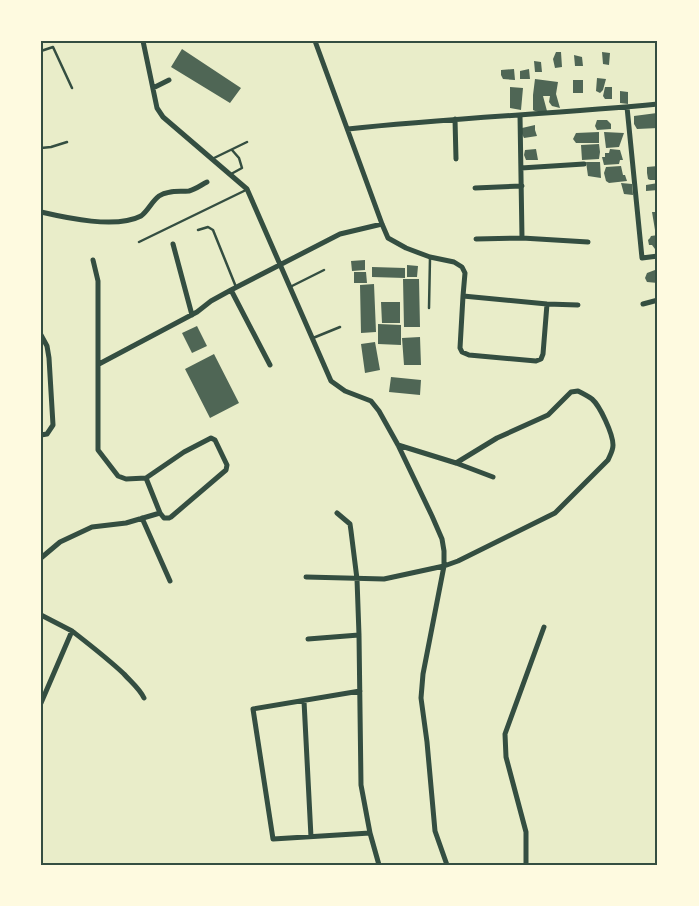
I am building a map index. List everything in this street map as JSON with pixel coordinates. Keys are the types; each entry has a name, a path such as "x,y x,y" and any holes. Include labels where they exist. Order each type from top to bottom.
{"street":[{"path":"143,41 157,108 162,118 247,189 331,380 345,391 372,401 379,411 398,445 442,539 444,566 422,674 422,698 435,831 447,865"},
{"path":"315,41 388,238 406,248 430,257 454,262 462,267 465,273 460,348 466,354 536,361 541,359 547,304"},
{"path":"153,88 169,80"},
{"path":"348,129 414,122 658,104"},
{"path":"627,107 642,258 658,256"},
{"path":"520,115 522,238"},
{"path":"454,119 456,158"},
{"path":"521,168 584,164"},
{"path":"41,212 70,219 103,222 125,221 141,215 158,196 178,191 189,191 207,182"},
{"path":"475,188 522,186"},
{"path":"99,364 192,315 211,301 340,234 382,224"},
{"path":"476,239 522,238 588,242"},
{"path":"173,244 192,315"},
{"path":"92,260 98,281 98,450 118,476 126,479 146,478 184,452 211,438 215,440 227,464 226,470 169,518 164,518 160,513 146,478"},
{"path":"234,289 270,365"},
{"path":"463,296 578,305"},
{"path":"643,304 658,300"},
{"path":"41,335 49,358 53,425 47,434 41,435"},
{"path":"306,577 384,579 444,566 458,560 555,513 608,460 614,443 600,409 592,400 578,390 571,392 548,415 497,438 456,463"},
{"path":"398,445 493,477"},
{"path":"41,558 60,542 92,527 126,524 160,513"},
{"path":"337,513 350,524 357,579 362,785 370,833 379,865"},
{"path":"142,518 170,581"},
{"path":"41,615 72,631 103,654 136,686 144,698"},
{"path":"526,865 526,832 506,757 505,734 544,628"},
{"path":"41,703 72,631"},
{"path":"308,639 359,635"},
{"path":"360,691 253,709 273,839 370,833"},
{"path":"304,701 311,837"}],"lane":[{"path":"41,50 54,48 72,88"},
{"path":"41,148 51,148 67,142"},
{"path":"212,159 247,142"},
{"path":"231,150 239,158 242,168 231,174"},
{"path":"139,242 247,189"},
{"path":"198,230 208,227 213,230 234,289"},
{"path":"429,308 430,257"},
{"path":"290,287 324,270"},
{"path":"313,338 340,327"}],"building":[{"path":"182,49 241,88 230,103 171,67"},
{"path":"556,52 561,52 562,67 555,68 553,59"},
{"path":"602,52 610,53 609,65 603,64"},
{"path":"574,55 582,57 583,66 575,66"},
{"path":"534,61 541,62 542,72 535,72"},
{"path":"514,69 515,80 503,79 501,70"},
{"path":"529,69 530,79 520,79 520,71"},
{"path":"597,78 606,79 603,90 600,93 596,91"},
{"path":"535,79 558,82 556,94 560,108 552,106 549,102 550,96 543,96 547,111 533,110"},
{"path":"573,80 583,80 583,93 573,93"},
{"path":"510,87 523,88 521,110 510,108"},
{"path":"605,87 612,87 612,99 605,99 603,96"},
{"path":"620,91 628,92 628,104 620,103"},
{"path":"657,113 658,128 637,129 634,124 634,116"},
{"path":"597,120 607,120 611,124 611,129 597,130 595,126"},
{"path":"535,125 537,136 524,138 522,128"},
{"path":"599,132 599,143 576,143 573,139 576,133"},
{"path":"604,132 624,133 619,147 606,148"},
{"path":"599,144 599,159 582,160 581,145"},
{"path":"536,149 538,160 526,160 525,150"},
{"path":"610,149 620,150 623,160 620,160 619,164 604,165 602,157 605,157 605,153 609,153"},
{"path":"586,162 600,162 601,178 588,176"},
{"path":"621,166 627,181 609,183 606,181 604,173 606,167"},
{"path":"658,166 658,180 648,179 647,167"},
{"path":"621,183 632,184 633,195 624,194"},
{"path":"658,183 658,190 646,191 646,185"},
{"path":"652,212 658,212 658,230 655,230"},
{"path":"658,235 658,253 652,245 649,245 648,240 651,236"},
{"path":"365,260 365,270 352,271 351,261"},
{"path":"407,265 418,266 417,277 407,277"},
{"path":"372,267 405,268 405,278 372,277"},
{"path":"655,270 658,283 647,282 645,278 647,273"},
{"path":"354,272 366,272 367,283 354,283"},
{"path":"403,279 419,279 420,327 404,327"},
{"path":"374,284 376,332 361,333 360,285"},
{"path":"381,302 400,302 400,323 382,323"},
{"path":"378,324 401,325 401,345 378,344"},
{"path":"197,326 207,346 192,353 182,333"},
{"path":"420,337 421,365 404,365 402,338"},
{"path":"375,342 380,370 365,373 361,344"},
{"path":"214,354 239,403 210,418 185,369"},
{"path":"391,377 421,380 420,395 389,392"}]}
